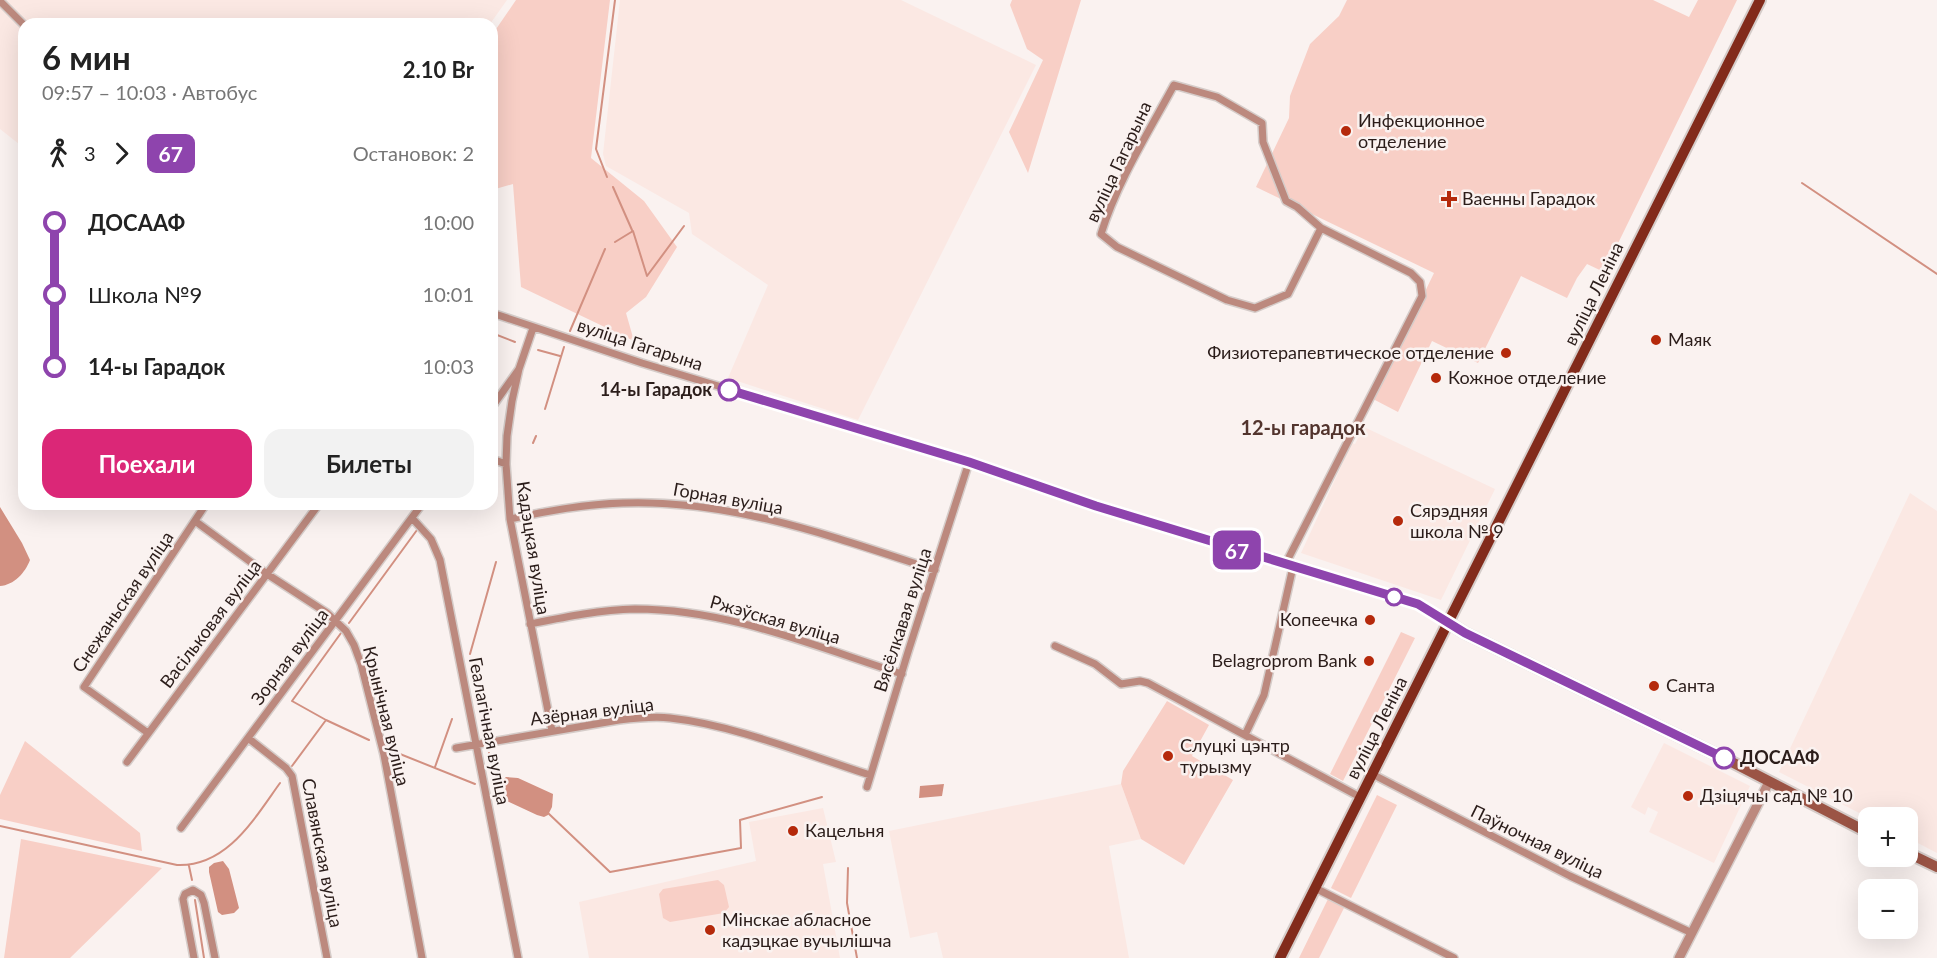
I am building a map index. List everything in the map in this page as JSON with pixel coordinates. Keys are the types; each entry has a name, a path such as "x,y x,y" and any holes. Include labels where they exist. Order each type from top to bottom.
{"main road":[{"name":"вуліца Леніна","path":"1280,958 1760,0"},
{"name":"вуліца Гагарына","path":"1449,622 1465,633 1858,827"},
{"path":"1918,858 1937,867"}],"street":[{"path":"0,1 18,19"},
{"name":"вуліца Гагарына","path":"1174,85 1217,97 1262,123 1263,141 1286,201 1297,207 1321,228 1288,294 1255,308 1227,300 1117,247 1101,234 1139,148 1174,85"},
{"path":"1285,565 1422,296 1420,282 1411,273 1321,228"},
{"name":"вуліца Гагарына","path":"498,315 664,370 969,462 1096,506 1418,604 1449,622"},
{"path":"498,399 519,369 533,327"},
{"name":"Кадэцкая вуліца","path":"519,369 512,401 506,464 510,519 552,731"},
{"path":"498,461 506,464"},
{"name":"Вясёлкавая вуліца","path":"867,787 969,462"},
{"name":"Горная вуліца","path":"510,519 577,506 624,502 699,507 815,531 935,570"},
{"name":"Снежаньская вуліца","path":"148,733 84,687 202,510"},
{"name":"Васільковая вуліца","path":"127,762 315,510"},
{"name":"Зорная вуліца","path":"181,828 418,510"},
{"name":"Геалагічная вуліца","path":"412,518 431,538 441,560 518,958"},
{"name":"Крынічная вуліца","path":"195,521 267,574 327,613 346,631 361,664 384,755 422,958"},
{"path":"1245,735 1264,695 1293,567"},
{"name":"Ржэўская вуліца","path":"530,624 594,612 635,609 719,617 773,631 902,674"},
{"path":"1055,645 1095,664 1121,684 1140,681 1148,683 1360,797"},
{"name":"Азёрная вуліца","path":"456,748 636,718 670,718 750,737 870,775"},
{"name":"Славянская вуліца","path":"249,738 286,768 292,776 327,958"},
{"name":"Паўночная вуліца","path":"1372,774 1570,876 1692,933"},
{"path":"1679,958 1769,782"},
{"path":"1316,888 1454,958"},
{"path":"194,958 183,899 185,894 193,890 201,895 204,903 214,958"}],"shaded area":[{"path":"0,0 507,0 494,18 18,18 18,143 0,129"},
{"path":"516,0 610,0 591,158 644,201 677,247 646,297 626,313 634,341 521,287 513,184 498,188 498,26"},
{"path":"620,0 901,0 1036,65 858,420 728,378 768,285 692,234 689,213 606,166 603,154"},
{"path":"1012,0 1081,0 1028,173 1009,132 1043,60 1027,49 1010,5"},
{"path":"1347,0 1653,0 1689,17 1698,0 1737,0 1604,272 1587,264 1567,298 1521,276 1478,363 1432,341 1398,412 1373,399 1434,273 1256,187 1289,118 1290,96 1310,44 1339,16"},
{"name":"Сярэдняя школа № 9","path":"1364,427 1495,489 1441,600 1301,553 1352,443 1355,444"},
{"path":"1910,493 1937,511 1937,853 1918,843 1918,807 1858,807 1858,812 1779,772"},
{"path":"0,507 30,560 18,577 0,586"},
{"path":"1401,632 1415,638 1343,781 1330,774"},
{"path":"1167,701 1209,725 1192,756 1233,780 1184,865 1141,839 1121,784 1123,771"},
{"path":"25,741 140,833 142,851 0,819 0,795"},
{"path":"1664,743 1750,786 1714,863 1649,832 1658,812 1648,807 1645,815 1631,807"},
{"path":"506,777 518,778 553,794 552,807 548,815 544,817 537,815 498,797 495,793 501,781"},
{"path":"944,784 942,796 919,798 920,786"},
{"path":"1121,784 1141,839 1109,846 1129,958 943,958 937,932 910,938 889,831"},
{"path":"1377,795 1397,805 1351,898 1331,888"},
{"name":"Мінскае абласное кадэцкае вучылішча","path":"823,808 836,862 823,864 840,958 589,958 579,902 756,861 749,822"},
{"path":"21,839 162,868 70,958 4,958"},
{"path":"223,861 229,869 239,908 234,913 222,915 218,912 209,867"},
{"path":"718,880 724,885 729,907 724,913 670,922 663,918 659,894 663,889"},
{"path":"1328,899 1344,908 1319,958 1299,958"}],"waterway":[{"path":"607,177 596,149 615,0"},
{"path":"1802,183 1937,274"},
{"path":"613,187 632,230"},
{"path":"615,242 633,231 647,276 684,226"},
{"path":"570,331 605,249"},
{"path":"498,335 515,342"},
{"path":"545,409 564,347"},
{"path":"538,350 560,356"},
{"path":"533,443 536,436"},
{"path":"349,623 417,530"},
{"path":"470,654 496,562"},
{"path":"341,633 292,701 369,740"},
{"path":"435,767 452,719"},
{"path":"292,766 326,720"},
{"path":"390,750 475,784"},
{"path":"489,753 496,776 502,782"},
{"path":"0,826 177,865 195,864 211,858 238,838 280,783"},
{"path":"548,813 610,872 741,848 740,820 822,797"},
{"path":"189,866 192,880"},
{"path":"848,868 847,903 857,958"},
{"path":"195,900 204,958"}],"bus line":[{"name":"67","path":"729,390 969,462 1096,506 1418,604 1465,633 1724,758"}],"place":[{"name":"Инфекционное отделение","path":"1346,131"},
{"name":"Ваенны Гарадок","path":"1449,199"},
{"name":"Маяк","path":"1656,340"},
{"name":"Физиотерапевтическое отделение","path":"1506,353"},
{"name":"Кожное отделение","path":"1436,378"},
{"name":"14-ы Гарадок","path":"729,390"},
{"name":"Сярэдняя школа № 9","path":"1398,521"},
{"name":"Копеечка","path":"1370,620"},
{"name":"Belagroprom Bank","path":"1369,661"},
{"name":"Санта","path":"1654,686"},
{"name":"Слуцкі цэнтр турызму","path":"1168,756"},
{"name":"ДОСААФ","path":"1724,758"},
{"name":"Дзіцячы сад № 10","path":"1688,796"},
{"name":"Кацельня","path":"793,831"},
{"name":"Мінскае абласное кадэцкае вучылішча","path":"710,930"}],"district":[{"name":"12-ы гарадок","path":"1303,428"}]}
